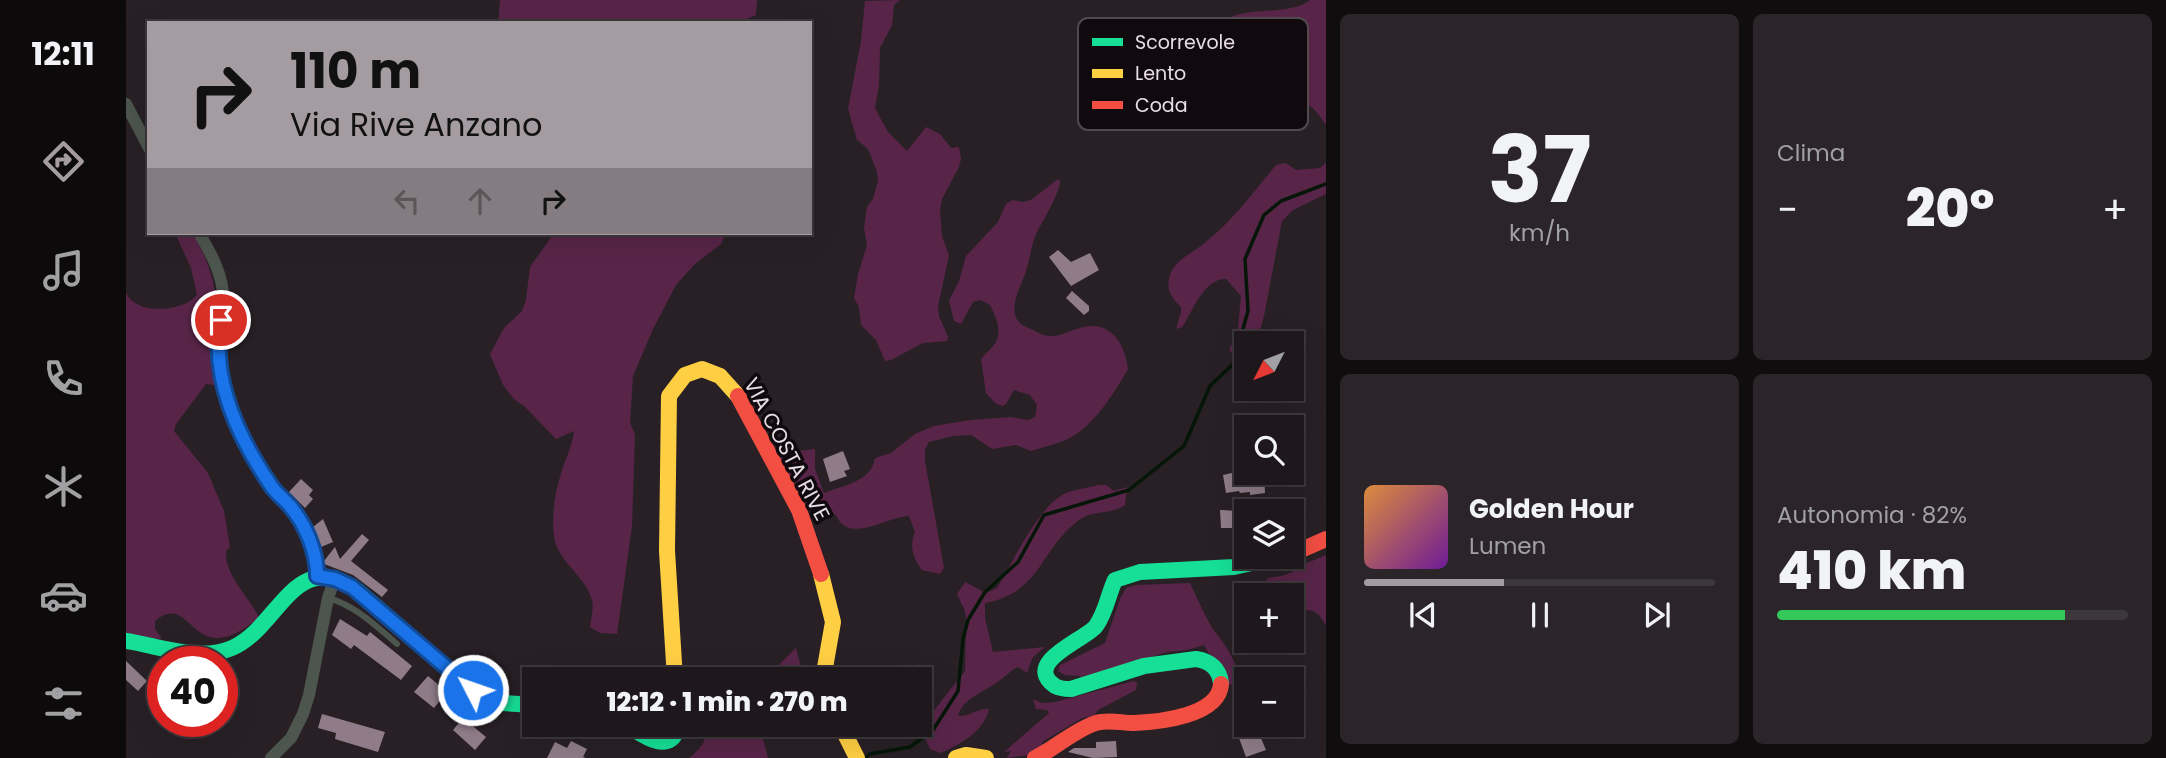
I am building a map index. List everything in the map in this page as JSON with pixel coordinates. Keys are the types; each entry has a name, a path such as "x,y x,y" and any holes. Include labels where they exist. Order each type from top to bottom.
{"street":[{"path":"126,104 147,144"},
{"path":"200,235 216,264 223,295 217,341 218,362 226,394 243,442 273,489 300,520 315,558 317,576"},
{"name":"VIA COSTA RIVE","path":"675,667 667,551 669,396 677,380 690,372 701,370 714,372 726,379 799,510 830,604 833,622 825,667"},
{"path":"1304,549 1326,539"},
{"path":"1035,758 1087,727 1102,722 1170,720 1196,712 1213,703 1223,687 1220,673 1205,661 1190,658 1110,675 1063,690 1054,686 1046,670 1049,661 1064,646 1088,635 1097,625 1115,580 1128,575 1177,568 1234,567"},
{"path":"126,641 202,653 230,649 259,630 294,588 317,576 335,579 352,587 473,690 493,701 522,705"},
{"path":"271,758 291,737 303,714 328,598 335,579"},
{"path":"643,737 666,746 678,737"},
{"path":"847,737 857,757"},
{"path":"956,758 966,755 986,758"}],"lane":[{"path":"328,598 344,603 363,615 397,644"}],"shaded area":[{"path":"500,0 757,0 756,15 742,21 498,21"},
{"path":"900,0 894,5 892,25 880,48 875,108 888,132 907,151 926,127 940,134 951,148 959,147 961,159 942,199 940,210 942,236 949,256 938,306 947,341 923,343 885,361 876,340 861,325 859,307 854,298 867,245 864,228 867,207 873,199 878,180 868,149 857,140 848,109 861,41 865,1"},
{"path":"1310,0 1326,0 1326,125 1308,105 1308,18 1230,18 1299,6"},
{"path":"1286,163 1296,170 1320,168 1326,163 1326,194 1293,210 1282,221 1260,331 1237,331 1241,296 1226,279 1212,283 1206,289 1182,327 1176,329 1181,307 1168,287 1174,267 1223,227 1276,165"},
{"path":"1058,179 1058,192 1036,234 1016,296 1016,316 1022,325 1047,336 1094,326 1109,331 1124,351 1128,369 1095,418 1063,441 1031,451 1016,445 992,449 971,435 929,442 925,450 925,461 944,568 940,574 922,570 913,552 915,532 909,516 858,529 849,528 842,524 836,515 817,507 805,506 775,454 815,449 815,469 824,493 862,478 875,458 891,453 915,434 934,426 970,420 1011,417 1028,420 1035,417 1037,405 1030,395 1014,390 1002,406 986,393 981,360 998,336 990,305 980,300 973,302 961,324 954,321 949,301 959,281 966,256 998,222 1006,204 1012,200 1031,200"},
{"path":"176,235 193,235 209,269 219,326 221,386 206,384 176,424 174,431 208,473 224,511 230,547 226,551 229,569 259,618 234,634 213,638 204,635 182,617 165,615 155,621 155,629 162,639 126,638 126,293 140,305 150,308 182,305 197,295 191,268"},
{"path":"553,235 725,235 721,244 695,264 676,285 633,376 630,423 635,435 632,526 617,634 600,633 590,627 593,606 589,592 562,557 555,541 553,517 556,492 574,431 556,439 503,385 490,354 504,328 522,311 530,267"},
{"path":"1234,338 1234,353 1229,351"},
{"path":"1099,485 1106,485 1114,491 1127,487 1125,505 1079,520 1055,544 1038,569 1018,590 1004,598 985,603 985,618 993,652 1045,647 1033,657 1027,673 1015,668 964,704 958,716 989,709 977,731 941,753 930,749 925,737 932,737 932,715 965,671 966,620 957,594 965,582 986,593 997,588 1043,513 1062,495"},
{"path":"1326,555 1326,626 1316,613 1304,610 1304,583 1265,583 1268,578 1304,569 1304,564"},
{"path":"1190,583 1210,624 1233,658 1236,667 1234,667 1234,686 1226,683 1204,645 1167,652 1081,680 1080,676 1065,675 1058,671 1060,665 1105,643 1120,599 1126,588 1136,585"},
{"path":"796,648 801,667 776,667"},
{"path":"1134,681 1137,683 1136,690 1098,710 1094,716 1082,718 1042,742 1042,750 1030,755 1007,758 1011,751 1004,752 1049,713 1047,710 1036,709 1033,699 1042,703 1055,702"},
{"path":"705,737 763,737 768,758 689,758"}],"building":[{"path":"1058,250 1071,262 1090,253 1099,270 1071,286 1049,257"},
{"path":"1072,291 1089,306 1089,311 1084,315 1066,298"},
{"path":"843,451 850,469 844,471 847,476 830,482 823,459"},
{"path":"1234,472 1234,485 1265,485 1265,493 1226,493 1223,475"},
{"path":"301,479 313,490 309,495 313,499 305,508 289,492"},
{"path":"1220,510 1234,511 1234,528 1221,528"},
{"path":"323,519 333,542 321,547 313,527"},
{"path":"362,534 369,540 351,561 388,590 382,597 353,575 324,564 335,547 340,559"},
{"path":"340,619 367,636 370,632 412,666 401,680 354,645 351,649 332,635"},
{"path":"126,661 147,681 138,691 126,680"},
{"path":"428,676 447,692 434,708 414,692"},
{"path":"322,714 385,732 378,752 335,739 336,733 318,728"},
{"path":"463,718 486,737 475,750 453,730"},
{"path":"1261,737 1266,750 1246,757 1239,738"},
{"path":"571,741 587,749 583,757 586,758 547,758 555,742 567,748"},
{"path":"1116,741 1117,757 1093,758 1068,752 1074,748 1096,748 1096,742"}],"waterway":[{"path":"865,758 870,754 910,747 933,730 958,691 963,639 968,620 985,592 1018,562 1044,515 1129,490 1184,446 1210,386 1233,364 1248,311 1245,259 1264,215 1281,201 1326,184"}],"traffic: fast":[{"path":"1221,684 1219,674 1213,667 1196,659 1144,666 1071,689 1055,686 1047,677 1046,668 1059,652 1096,626 1115,580 1140,572 1234,567"},
{"path":"126,641 179,652 219,652 248,638 302,584 318,578 336,579 358,591 474,691 502,703 522,704"},
{"path":"646,737 664,742 672,737"}],"traffic: slow":[{"path":"674,667 667,551 669,396 685,375 702,369 720,376 738,396"},
{"path":"821,574 833,622 825,667"},
{"path":"846,737 857,758"},
{"path":"956,758 966,755 986,758"}],"traffic: jam":[{"path":"738,396 799,510 821,574"},
{"path":"1304,549 1326,539"},
{"path":"1035,758 1096,723 1158,721 1199,710 1218,695 1221,684"}],"route":[{"path":"221,320 217,341 218,362 243,442 273,489 300,520 315,558 317,576 335,579 352,587 473,690"}]}
